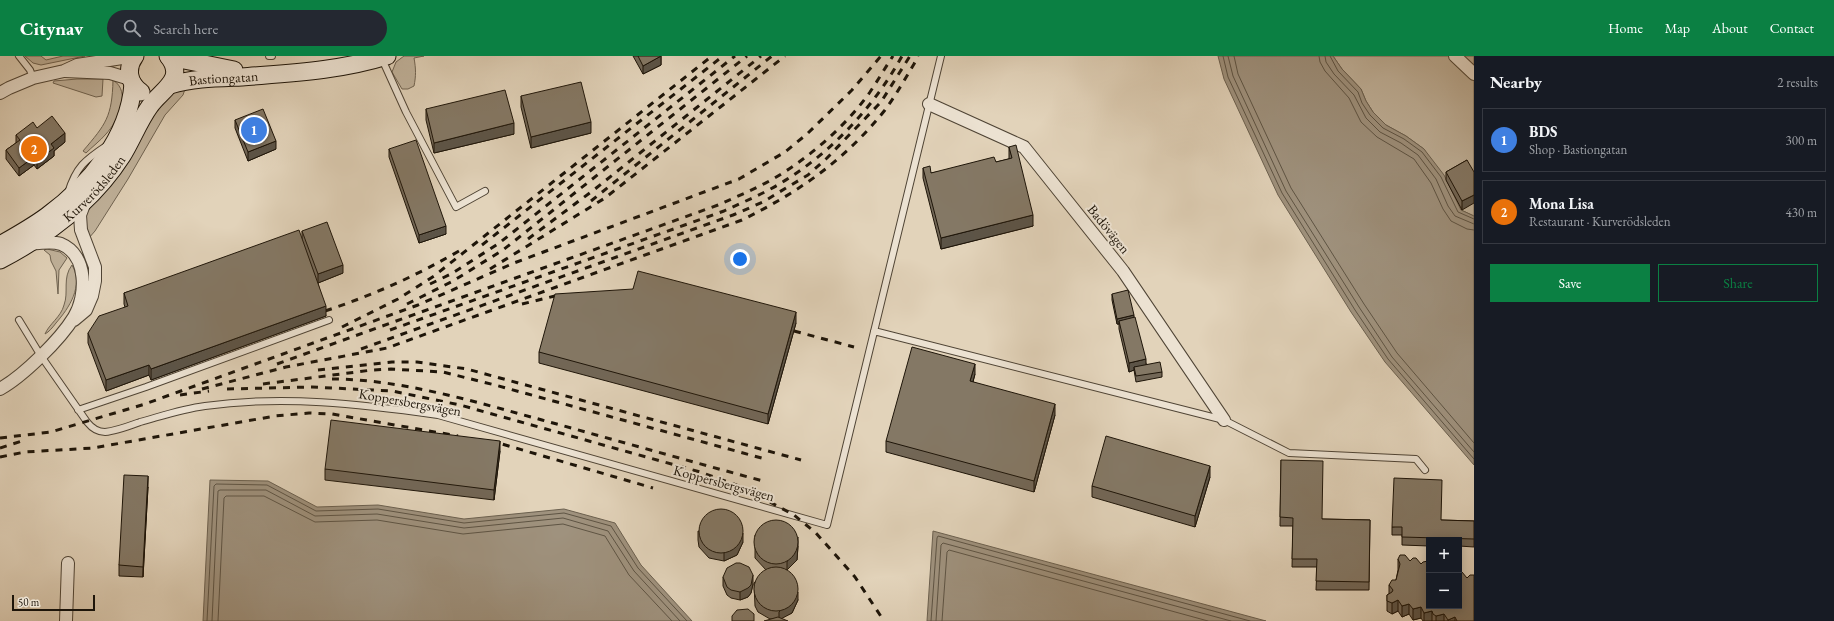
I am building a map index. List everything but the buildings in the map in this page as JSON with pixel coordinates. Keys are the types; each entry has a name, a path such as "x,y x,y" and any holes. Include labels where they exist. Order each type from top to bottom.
{"main road":[{"name":"Kurverödsleden","path":"0,245 31,227 64,203 102,162 116,140 128,115 132,98 130,66 135,56"},
{"name":"Kurverödsleden","path":"0,260 43,235 85,202 99,186 121,157 149,107 174,76 174,69 169,56"},
{"name":"Bastiongatan","path":"169,56 233,70 278,74"},
{"name":"Bastiongatan","path":"165,89 192,79 331,70 384,57"},
{"path":"132,81 139,90 146,93 153,94 165,89"}],"street":[{"path":"0,93 33,78 64,71 77,65 135,56"},
{"path":"1455,56 1474,74"},
{"path":"64,71 110,73 132,81"},
{"name":"Badövägen","path":"930,104 1024,147 1123,271 1224,420"},
{"path":"68,325 86,310 94,288 95,267 83,238 80,220 85,202"},
{"path":"0,389 11,382 41,356 68,325 75,316 81,293 82,282 80,264 71,252 58,243 29,244"},
{"path":"66,621 68,563"}],"lane":[{"path":"19,56 30,70 33,78"},
{"path":"941,56 874,331 1224,420 1288,453 1416,458 1425,470"},
{"path":"384,57 406,112 456,207 485,191"},
{"name":"Koppersbergsvägen","path":"19,320 41,356 78,410 95,430 106,432 177,411 205,406 294,401 346,403 430,414 827,525 874,331"},
{"path":"78,410 329,320"}],"shaded area":[{"path":"25,56 41,56 46,60 63,56 85,56 41,65 33,63"},
{"path":"404,56 424,56 414,58 416,72 414,86 408,89 402,89 392,72 396,62"},
{"path":"1333,56 1474,56 1474,216 1461,210 1424,149 1406,136 1386,125 1373,112 1361,89 1342,69"},
{"path":"103,79 102,96 96,97 53,83 54,81"},
{"path":"113,80 119,85 122,92 121,107 111,128 86,153 83,151 97,134 109,112"},
{"path":"185,89 183,95 165,115 128,179 95,231 88,239 85,217 90,206 138,136 171,92"},
{"path":"47,249 60,252 67,258 59,270 58,294 56,271 50,255 44,250"},
{"path":"72,265 75,273 76,289 66,311 45,334 62,309 66,295 67,275"}],"water":[{"path":"1218,56 1333,56 1342,69 1361,89 1373,112 1386,125 1406,136 1424,149 1444,175 1461,210 1474,216 1474,465 1385,362 1351,312 1278,195 1224,79"},
{"path":"210,480 268,481 317,507 378,505 464,519 564,509 615,523 641,565 692,621 203,621"},
{"path":"933,531 1266,621 927,621"}],"railway":[{"path":"342,327 398,299 434,276 712,56"},
{"path":"482,245 723,56"},
{"path":"430,284 451,274 498,244 735,56"},
{"path":"407,304 453,281 503,250 747,56"},
{"path":"528,239 595,189 761,56"},
{"path":"591,201 772,56"},
{"path":"490,269 605,198 785,56"},
{"path":"0,438 51,432 145,404 418,305 514,263 739,179 785,152 807,134 852,90 881,56"},
{"path":"277,364 718,205 759,186 787,171 838,129 850,117 870,92 893,56"},
{"path":"390,330 724,211 767,191 799,171 834,143 865,111 891,75 902,56"},
{"path":"361,349 733,215 763,202 808,175 827,158 881,102 910,56"},
{"path":"202,389 286,367 387,348 742,220 802,186 854,144 885,110 918,56"},
{"path":"325,311 360,299 393,285 459,251"},
{"path":"522,304 555,296 565,296"},
{"path":"794,331 854,347"},
{"path":"318,370 392,362 417,362 467,369 801,460"},
{"path":"263,384 372,370 391,369 443,372 765,459"},
{"path":"332,379 384,383 438,393 491,406 763,481"},
{"path":"227,389 312,387 392,391 460,405 700,472 742,487 794,515 816,533 855,577 884,621"},
{"path":"180,395 209,391"},
{"path":"0,457 25,452 93,448 275,416 309,413 332,414 458,436"},
{"path":"0,448 25,440"},
{"path":"489,442 502,444 653,488"}],"place":[{"name":"BDS","path":"254,130"},
{"name":"Mona Lisa","path":"34,149"}]}
